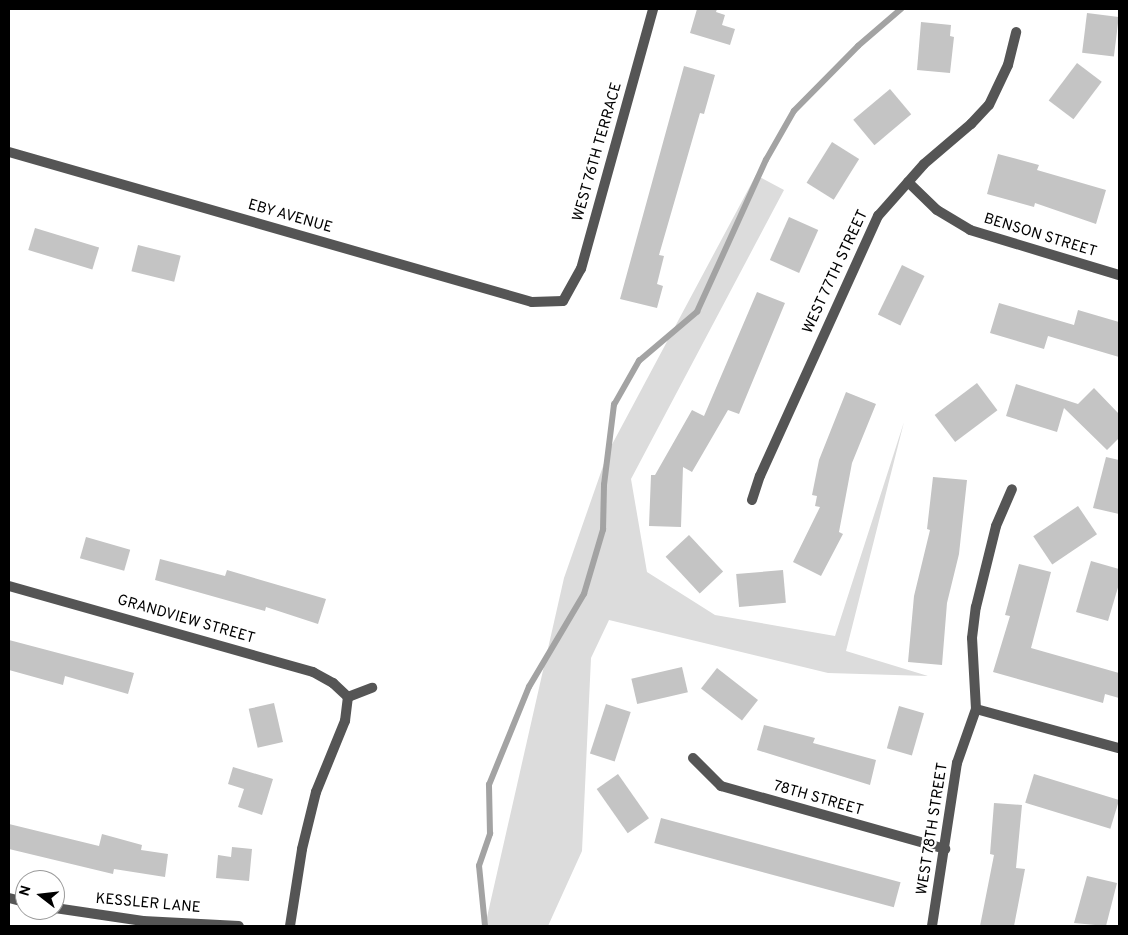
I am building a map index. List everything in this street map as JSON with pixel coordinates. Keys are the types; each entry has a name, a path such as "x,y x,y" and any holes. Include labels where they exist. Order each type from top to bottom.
{"street":[{"name":"WEST 76TH TERRACE","path":"563,301 581,270 653,9"},
{"name":"WEST 77TH STREET","path":"752,500 760,476 868,234 878,216 908,182 989,105 1008,65 1016,32"},
{"name":"EBY AVENUE","path":"9,152 532,302 563,301"},
{"name":"BENSON STREET","path":"908,182 937,210 970,230 1119,274"},
{"path":"1012,489 993,535 976,608 972,638 976,709 1119,748"},
{"name":"GRANDVIEW STREET","path":"9,586 313,672 333,683 348,697"},
{"path":"290,926 302,849 316,792 345,721 348,697 372,688"},
{"name":"WEST 78TH STREET","path":"932,926 946,849 957,764 976,709"},
{"name":"78TH STREET","path":"693,758 721,786 946,849"},
{"name":"KESSLER LANE","path":"65,909 143,921 239,926"}],"shaded area":[{"path":"756,175 784,190 631,479 647,572 715,615 835,636 904,422 846,651 928,676 828,673 609,620 591,658 582,851 548,926 485,926 564,578 608,452"}],"building":[{"path":"697,9 717,9 716,12 725,15 722,25 735,29 730,45 690,33"},
{"path":"1087,13 1119,17 1114,57 1082,53"},
{"path":"921,22 951,25 950,36 954,37 950,73 917,70"},
{"path":"1077,63 1102,82 1073,119 1049,101"},
{"path":"684,66 715,75 704,114 700,113 659,255 664,256 657,284 663,286 657,308 620,299"},
{"path":"890,89 911,114 874,145 853,120"},
{"path":"832,142 859,159 834,200 807,183"},
{"path":"998,154 1039,165 1037,170 1106,190 1096,224 1035,203 1034,207 987,194"},
{"path":"789,217 818,230 799,273 770,260"},
{"path":"35,228 99,248 92,270 28,250"},
{"path":"138,245 181,256 174,282 131,271"},
{"path":"902,265 924,276 900,325 878,314"},
{"path":"757,292 785,303 739,414 728,410 692,472 683,467 681,527 649,526 651,475 655,475 692,410 704,416"},
{"path":"999,303 1074,325 1078,310 1119,322 1119,357 1048,336 1044,349 990,333"},
{"path":"977,383 997,410 955,442 935,415"},
{"path":"1016,384 1078,404 1094,388 1119,414 1119,438 1107,450 1064,408 1057,432 1006,416"},
{"path":"846,392 876,404 852,463 839,532 843,534 821,576 793,562 820,507 815,506 817,496 812,495 819,460"},
{"path":"1106,457 1119,460 1119,514 1093,508"},
{"path":"933,477 967,480 959,554 947,603 942,665 908,662 914,596 930,530 927,529"},
{"path":"1078,506 1097,534 1052,564 1033,536"},
{"path":"689,535 723,572 700,593 666,557"},
{"path":"86,537 130,550 124,571 80,558"},
{"path":"160,559 225,576 227,570 326,599 318,624 266,607 265,611 155,580"},
{"path":"1091,561 1119,569 1119,584 1108,621 1076,612"},
{"path":"1019,564 1051,572 1031,648 1119,673 1119,698 1105,694 1103,703 993,672 1010,616 1005,615"},
{"path":"783,570 786,603 739,607 736,574"},
{"path":"9,640 134,673 128,694 65,676 63,685 9,670"},
{"path":"682,667 688,692 637,704 631,679"},
{"path":"717,668 758,700 742,721 701,688"},
{"path":"274,703 283,742 258,748 249,709"},
{"path":"606,704 631,712 615,761 590,753"},
{"path":"899,706 924,713 912,755 887,748"},
{"path":"764,725 815,738 813,743 876,760 870,785 757,750"},
{"path":"233,767 273,779 262,815 238,807 244,789 228,784"},
{"path":"618,774 649,818 628,833 597,789"},
{"path":"1034,774 1119,800 1110,829 1025,803"},
{"path":"994,803 1022,805 1016,868 1025,869 1014,926 980,926 994,855 990,854"},
{"path":"661,818 901,882 894,907 654,843"},
{"path":"9,824 99,846 102,834 142,845 141,850 168,854 165,877 114,869 113,874 9,849"},
{"path":"232,847 252,849 249,881 216,878 218,855 231,857"},
{"path":"1087,876 1117,883 1106,926 1074,923"}],"waterway":[{"path":"485,926 479,866 490,834 489,785 529,687 584,594 603,530 604,485 614,405 639,361 697,312 766,160 794,111 858,46 901,9"}]}
